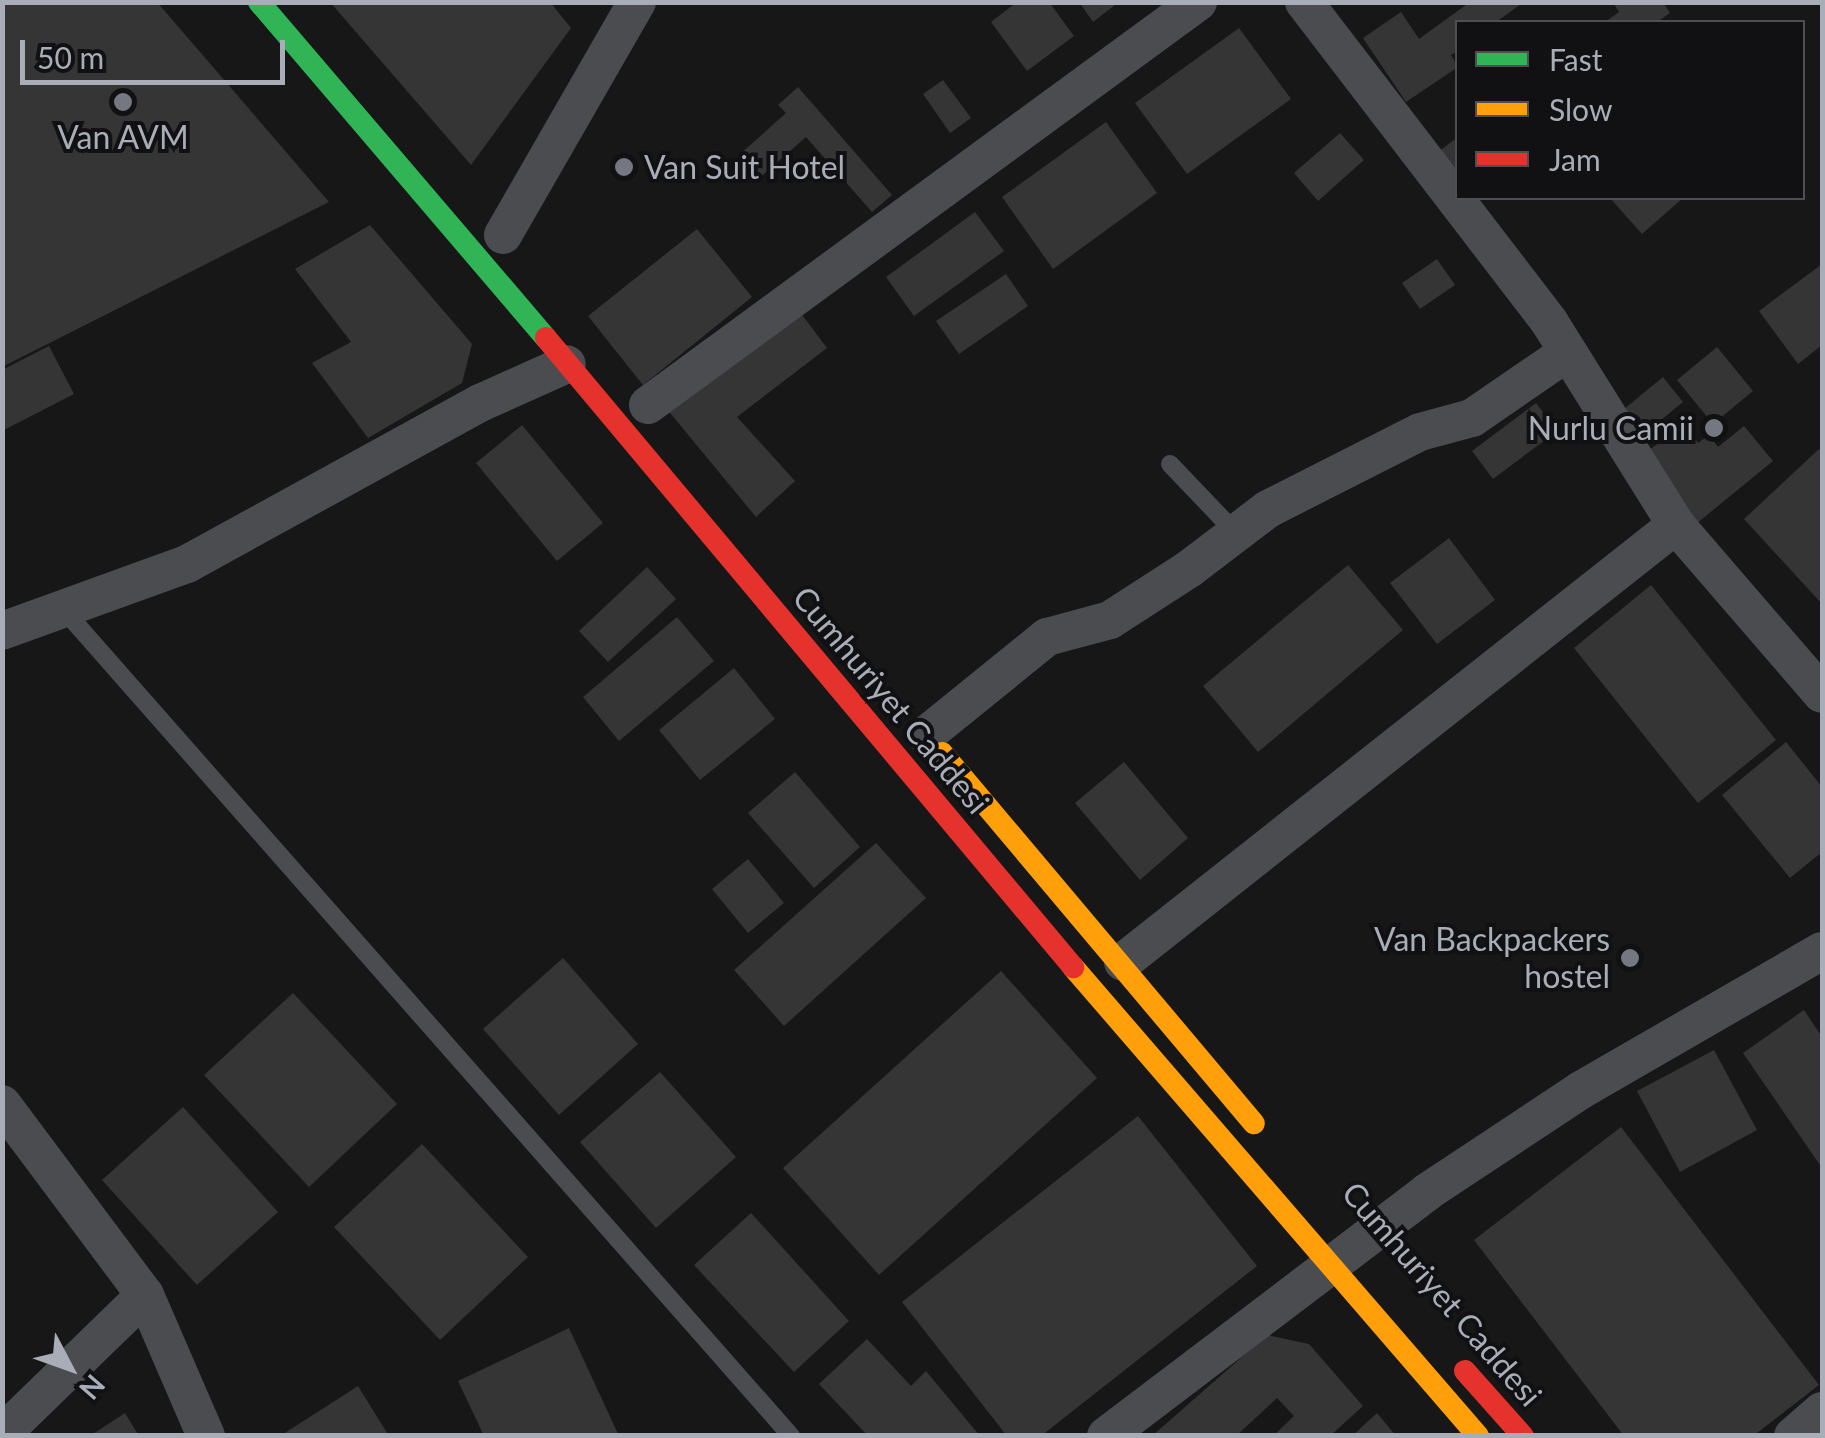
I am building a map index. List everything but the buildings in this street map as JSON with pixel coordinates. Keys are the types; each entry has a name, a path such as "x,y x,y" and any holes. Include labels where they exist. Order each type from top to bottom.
{"main road":[{"name":"Cumhuriyet Caddesi","path":"259,2 568,364 1346,1249 1478,1436"},
{"name":"Cumhuriyet Caddesi","path":"920,728 1123,962 1268,1140"},
{"name":"Cumhuriyet Caddesi","path":"1444,1347 1524,1436"}],"street":[{"path":"503,235 637,2"},
{"path":"648,405 1198,2"},
{"path":"1304,2 1568,352 1676,526 1822,694"},
{"path":"920,728 1047,637 1110,620 1188,569 1268,508 1420,432 1472,418 1568,352"},
{"path":"2,631 188,564 480,403 568,364"},
{"path":"1123,962 1676,526"},
{"path":"1106,1436 1346,1249 1581,1090 1822,951"},
{"path":"2,1104 145,1295 206,1436"},
{"path":"2,1434 145,1295"},
{"path":"1793,1436 1822,1411"}],"lane":[{"path":"1170,464 1234,531"},
{"path":"63,609 790,1436"}],"traffic: fast":[{"path":"259,2 546,338"}],"traffic: slow":[{"path":"942,753 1254,1123"},
{"path":"1073,967 1478,1436"}],"traffic: jam":[{"path":"546,338 1073,967"},
{"path":"1465,1371 1523,1436"}],"place":[{"name":"Van AVM","path":"123,102"},
{"name":"Van Suit Hotel","path":"624,167"},
{"name":"Nurlu Camii","path":"1714,428"},
{"name":"Van Backpackers hostel","path":"1630,958"}]}
